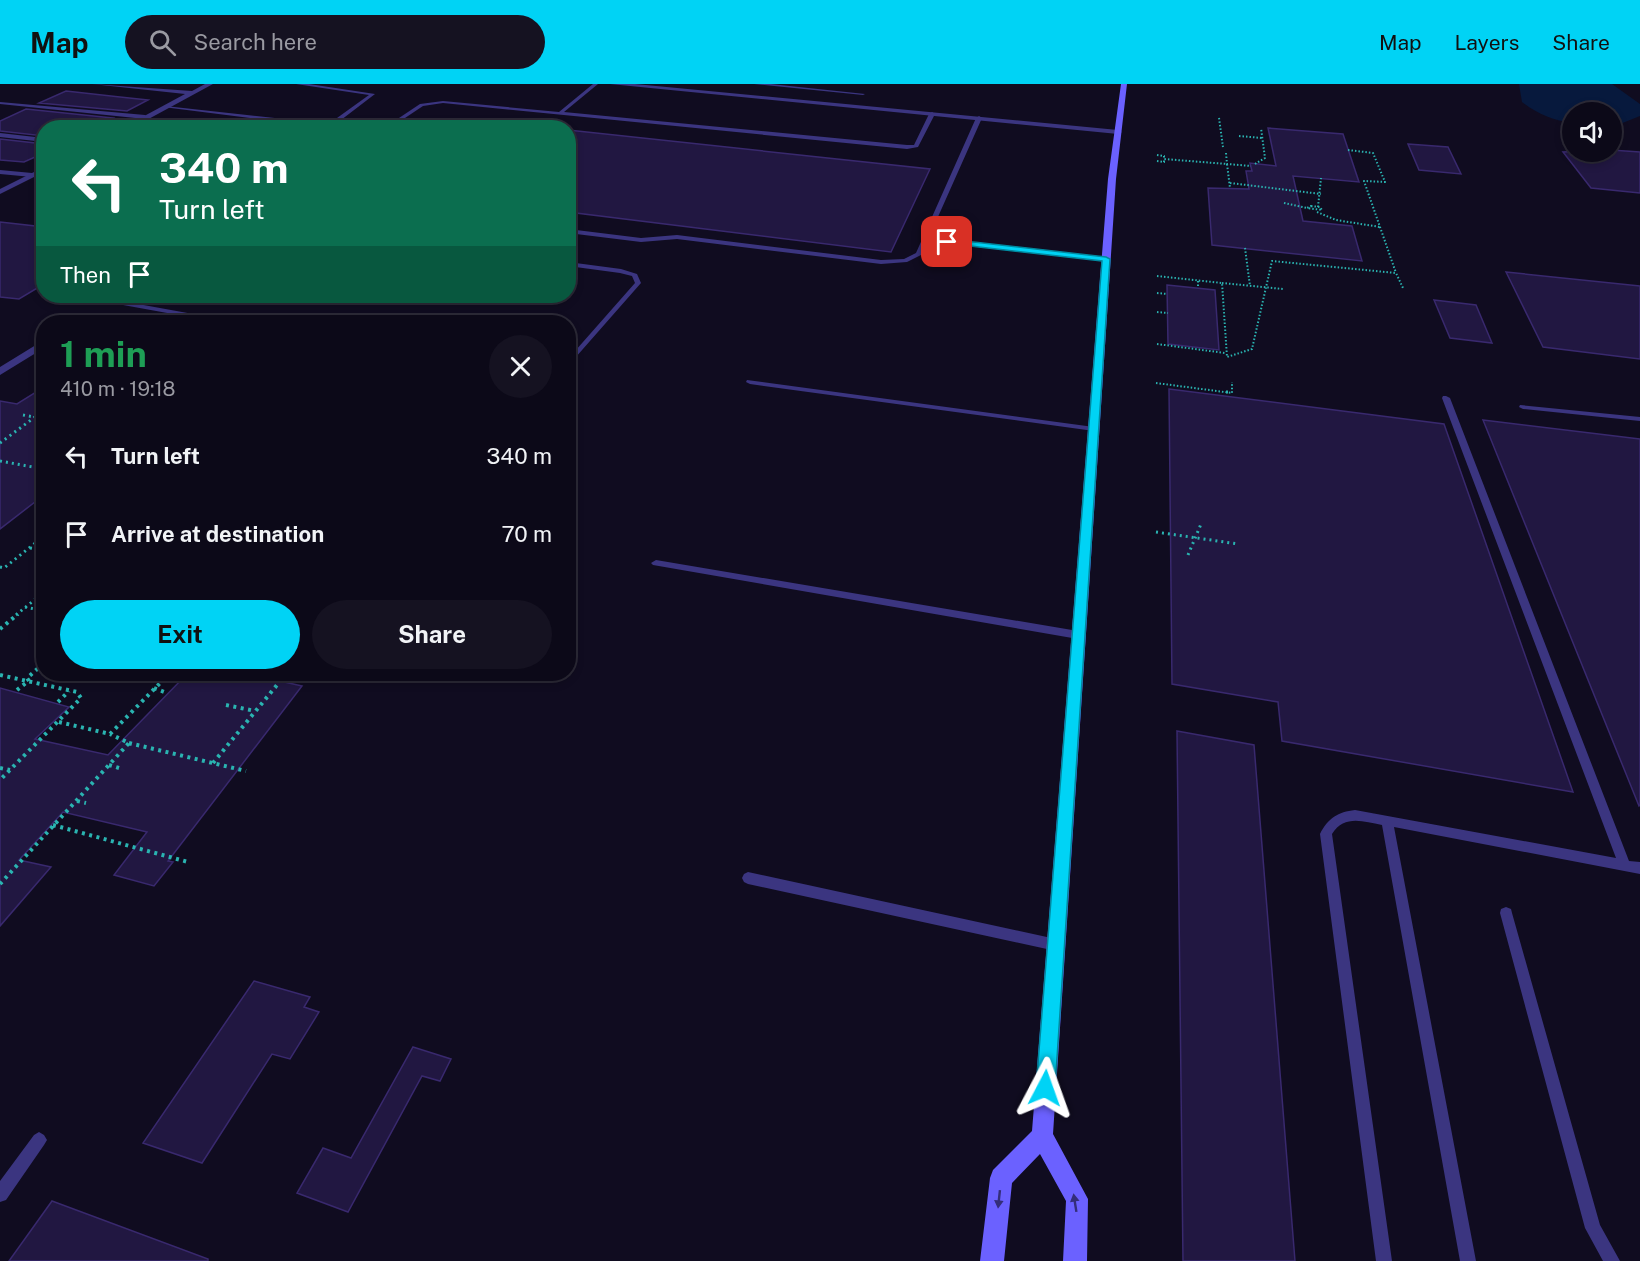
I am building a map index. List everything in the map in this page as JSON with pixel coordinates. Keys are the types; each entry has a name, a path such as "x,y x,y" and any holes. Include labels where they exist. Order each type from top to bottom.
{"main road":[{"path":"1075,1261 1077,1199 1042,1136 1106,259 1124,84"},
{"path":"992,1261 1001,1178 1042,1136"}],"street":[{"path":"95,84 193,93"},
{"path":"140,120 210,84"},
{"path":"613,84 1118,132"},
{"path":"0,135 36,139"},
{"path":"0,192 36,173"},
{"path":"0,372 36,348"}],"lane":[{"path":"298,84 373,94 336,120"},
{"path":"560,113 596,84"},
{"path":"756,84 863,94"},
{"path":"399,120 422,105 433,102 907,147 915,146 932,114"},
{"path":"0,103 145,117"},
{"path":"165,107 278,120"},
{"path":"576,232 641,240 677,237 881,262 905,261 919,254 978,118"},
{"path":"0,172 32,175"},
{"path":"926,239 1106,259"},
{"path":"576,265 635,275 638,283 576,355"},
{"path":"122,303 184,315"},
{"path":"750,382 1094,429"},
{"path":"1446,398 1625,865"},
{"path":"1523,407 1640,419"},
{"path":"656,563 1078,635"},
{"path":"1384,1261 1326,834 1331,824 1339,817 1354,815 1640,868"},
{"path":"1387,822 1468,1261"},
{"path":"748,878 1056,945"},
{"path":"1506,913 1593,1228 1612,1261"},
{"path":"0,1194 39,1140"}],"path":[{"path":"1219,118 1222,147"},
{"path":"1255,164 1265,158 1260,128"},
{"path":"1239,136 1262,138"},
{"path":"1348,150 1374,153 1385,182 1364,181 1402,288"},
{"path":"1226,153 1230,188"},
{"path":"1157,155 1164,156 1164,159 1251,166"},
{"path":"1157,161 1164,162 1164,159"},
{"path":"1318,207 1321,178"},
{"path":"1230,183 1321,194"},
{"path":"1284,203 1336,220 1380,227"},
{"path":"1308,209 1311,206 1322,209 1317,212"},
{"path":"1245,248 1250,286"},
{"path":"1157,344 1225,353 1227,357 1252,350 1272,261 1396,273"},
{"path":"1157,276 1283,289"},
{"path":"1198,280 1198,288"},
{"path":"1222,283 1227,332 1225,353"},
{"path":"1157,293 1167,294"},
{"path":"1157,312 1168,313"},
{"path":"1156,383 1232,393 1232,382"},
{"path":"23,415 35,417"},
{"path":"0,443 35,417"},
{"path":"0,435 8,436"},
{"path":"0,461 36,468"},
{"path":"1188,555 1201,524"},
{"path":"1156,532 1238,544"},
{"path":"0,567 4,568 36,542"},
{"path":"29,548 36,549"},
{"path":"0,629 36,599"},
{"path":"26,607 36,609"},
{"path":"17,690 36,670"},
{"path":"0,675 77,692 81,698 0,780"},
{"path":"110,734 162,681"},
{"path":"213,764 280,681"},
{"path":"154,688 167,693"},
{"path":"58,702 70,691"},
{"path":"226,705 255,711"},
{"path":"58,722 110,734 129,743 246,771"},
{"path":"0,884 129,743"},
{"path":"109,765 119,768"},
{"path":"0,768 10,770"},
{"path":"76,801 86,803"},
{"path":"53,825 188,862"}],"water":[{"path":"1519,84 1612,84 1640,104 1640,116 1622,123 1622,102 1562,102 1562,121 1540,113 1522,102"}],"building":[{"path":"66,91 148,100 127,111 39,103"},
{"path":"26,109 113,118 109,120 36,120 36,135 0,131 0,121"},
{"path":"1268,128 1343,134 1359,182 1293,176 1303,221 1352,226 1362,261 1212,245 1208,188 1249,189 1246,171 1252,171 1250,163 1276,166"},
{"path":"576,131 930,169 891,252 576,213"},
{"path":"0,139 36,143 36,157 24,162 0,160"},
{"path":"1408,144 1448,147 1461,174 1419,170"},
{"path":"1622,151 1640,152 1640,193 1591,188 1571,162 1622,162"},
{"path":"0,222 36,226 36,289 19,299 0,297"},
{"path":"1506,272 1640,286 1640,359 1543,347"},
{"path":"1167,285 1215,290 1219,350 1168,344"},
{"path":"1434,300 1476,305 1492,343 1450,338"},
{"path":"1169,389 1444,424 1573,792 1282,741 1278,702 1172,684"},
{"path":"36,392 36,501 0,529 0,401 17,404"},
{"path":"1483,420 1640,439 1639,806"},
{"path":"180,681 280,681 302,686 168,861 173,862 154,886 114,875 147,832 63,812 19,860 51,867 0,926 0,688 69,707 35,739 108,755"},
{"path":"1177,731 1254,745 1295,1261 1183,1261"},
{"path":"254,981 310,997 304,1007 319,1012 290,1059 272,1054 202,1163 143,1143"},
{"path":"413,1047 451,1059 440,1081 422,1076 348,1212 297,1193 323,1148 351,1158"},
{"path":"52,1201 208,1259 208,1261 9,1261"}],"route":[{"path":"947,242 1106,259 1045,1088"}]}
